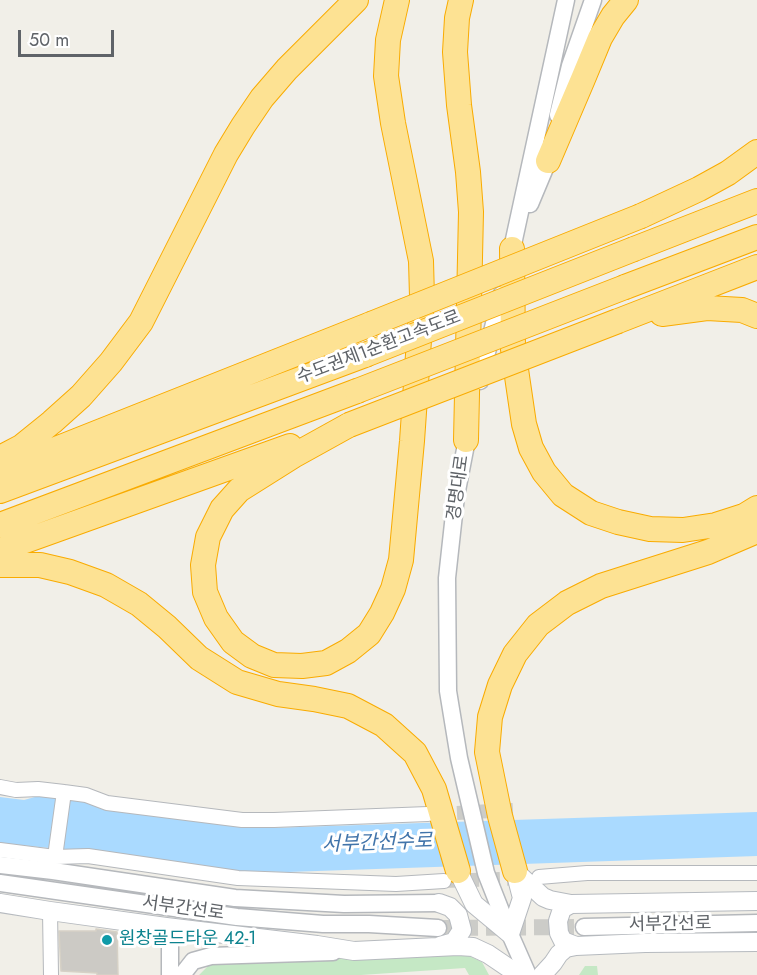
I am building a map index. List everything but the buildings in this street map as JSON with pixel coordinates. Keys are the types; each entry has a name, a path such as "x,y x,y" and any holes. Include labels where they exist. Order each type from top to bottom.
{"highway":[{"path":"0,458 21,447 52,422 81,396 111,362 141,322 226,154 243,126 286,69 356,0"},
{"path":"349,425 293,456 239,490 222,509 208,537 203,566 205,592 216,618 233,642 252,656 274,665 303,666 326,663 348,651 369,634 389,597 401,560 422,297 421,261 393,123 386,76 388,40 397,0"},
{"path":"461,0 457,18 455,52 471,212 466,440"},
{"path":"548,161 600,38 626,0"},
{"path":"0,471 641,216 728,173 757,152"},
{"name":"수도권제1순환고속도로","path":"0,491 364,355 757,201"},
{"name":"수도권제1순환고속도로","path":"0,525 757,237"},
{"path":"512,249 513,349 524,424 531,448 544,472 563,495 591,513 650,529 683,530 716,525 744,516 757,508"},
{"path":"0,550 349,425 757,267"},
{"path":"618,321 707,308 742,310 757,316"},
{"path":"515,872 500,816 488,752 490,717 500,685 515,654 538,625 567,603 601,586 708,552 757,531"},
{"path":"0,565 40,565 70,572 106,585 139,604 199,658 237,682 278,694 348,706 384,725 415,753 434,789 436,817 451,876"}],"main road":[{"path":"515,872 543,897 571,904 757,901"},
{"path":"451,876 474,904 510,934 522,898 515,872"},
{"path":"439,903 454,896 457,891 451,876"},
{"path":"0,903 354,951 473,947 488,954 519,975"},
{"path":"436,948 454,942 462,930 458,915 450,907 439,903"},
{"path":"571,904 562,909 558,921 559,933 563,941 576,946"},
{"path":"542,975 566,948 576,946 757,942"}],"street":[{"name":"경명대로","path":"528,975 486,873 459,758 448,691 447,578 456,496 466,440 512,249 566,0"},
{"path":"512,249 548,161 570,66 593,0"},
{"path":"0,787 86,795 107,802 242,820 436,817"},
{"path":"55,859 63,794"},
{"path":"0,850 55,859 235,898 344,904 439,903"},
{"path":"0,865 88,856 238,878 396,884 451,876"},
{"path":"539,877 587,873 757,873"},
{"name":"서부간선로","path":"0,882 237,917 323,924 438,928"},
{"path":"50,911 51,975"},
{"name":"서부간선로","path":"584,927 757,923"},
{"path":"166,927 170,940 170,975"},
{"path":"182,975 193,961 211,956 354,951"}],"green space":[{"path":"436,954 467,955 482,962 489,975 469,975 465,968 361,975 199,975 211,963"},
{"path":"585,966 597,966 598,975 579,975"}],"water":[{"name":"서부간선수로","path":"42,795 85,802 101,809 233,826 269,828 757,812 757,856 288,872 236,871 0,843 0,797 24,800"}],"tunnel":[{"path":"436,814 513,810"},
{"path":"444,881 525,878"},
{"path":"438,928 584,927"}],"place":[{"name":"원창골드타운 42-1","path":"107,940"}]}
